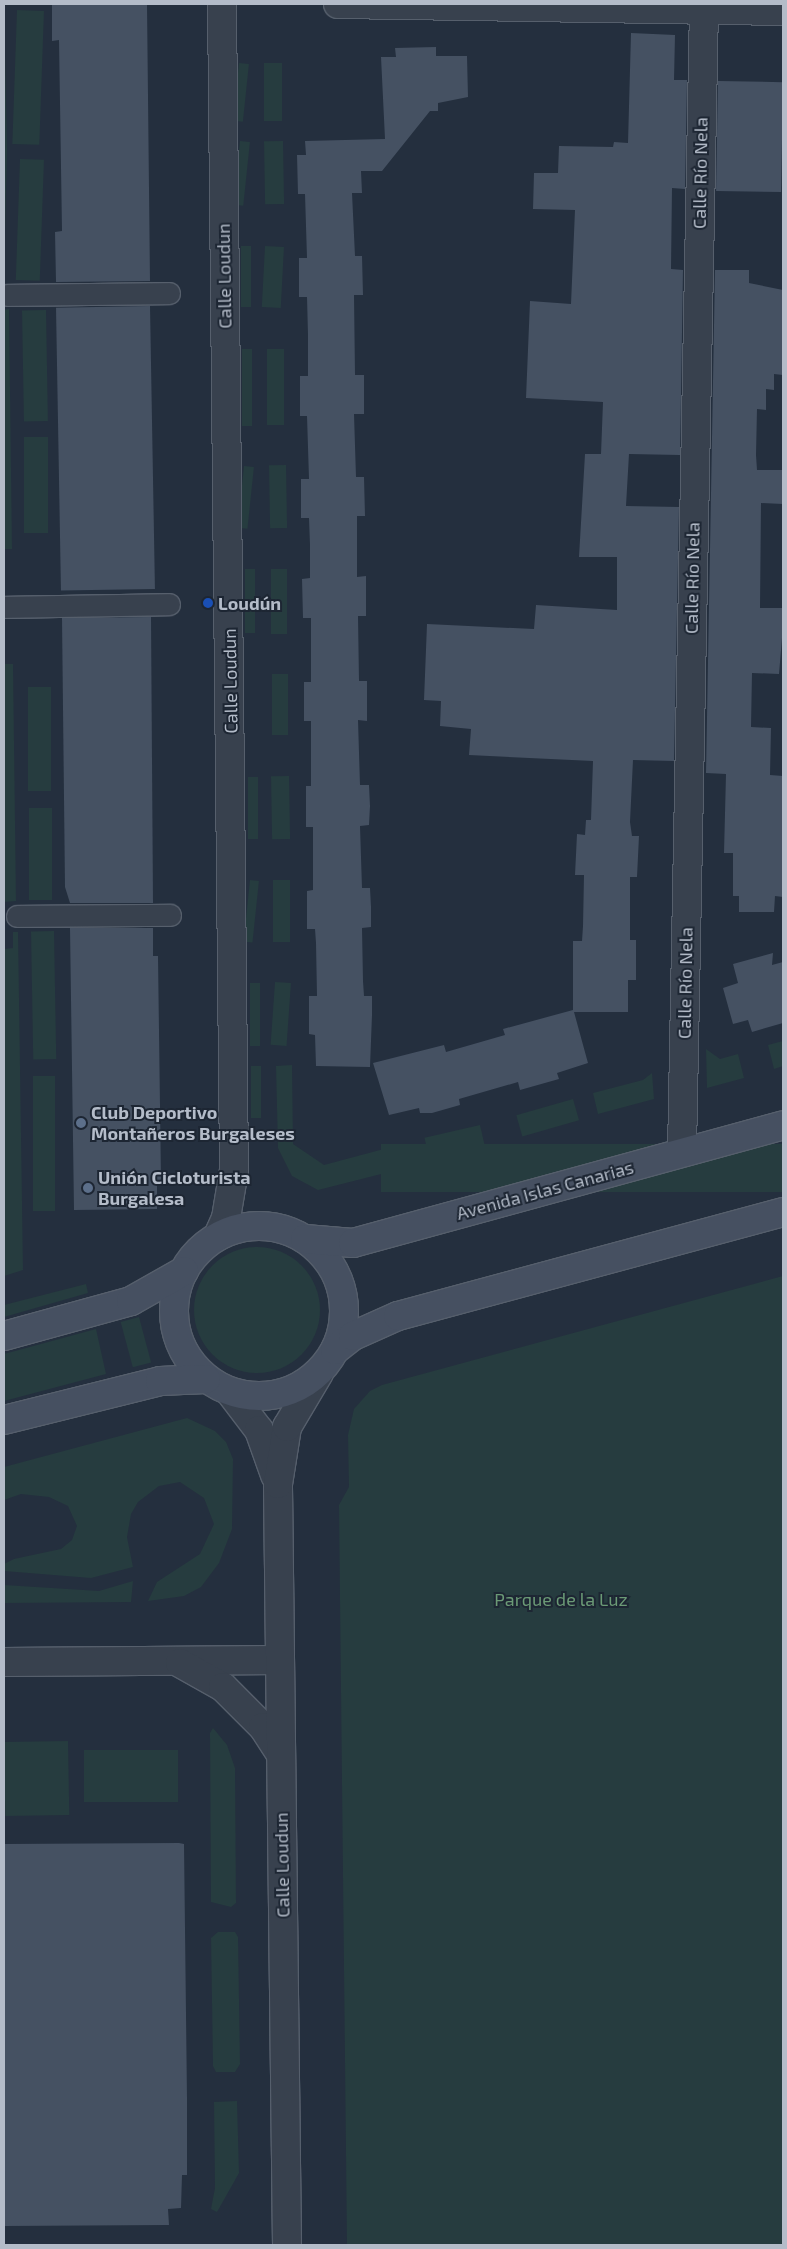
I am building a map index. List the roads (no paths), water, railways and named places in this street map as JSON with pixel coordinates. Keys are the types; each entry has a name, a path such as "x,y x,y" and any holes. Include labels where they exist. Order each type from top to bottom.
{"main road":[{"name":"Avenida Islas Canarias","path":"305,1239 353,1243 783,1125"},
{"path":"184,1271 173,1317 189,1362 206,1379 230,1392 249,1396 286,1392 319,1372 336,1350 352,1336 398,1316 783,1212"},
{"path":"4,1336 131,1301 184,1271 218,1236 262,1226 305,1239 322,1252 342,1288 345,1309 336,1350"},
{"path":"4,1420 160,1381 206,1379"}],"street":[{"name":"Calle Loudun","path":"218,1236 226,1218 234,1170 222,4"},
{"path":"338,4 704,7 783,10"},
{"name":"Calle Río Nela","path":"682,1152 704,7"},
{"path":"7,295 169,293"},
{"path":"12,607 170,604"},
{"path":"17,916 170,915"},
{"name":"Calle Loudun","path":"287,2245 278,1484 286,1427 319,1372"},
{"name":"Calle Loudun","path":"230,1392 259,1430 278,1484"},
{"path":"4,1662 280,1660"},
{"path":"176,1661 223,1687 263,1727 281,1755"}],"place":[{"name":"Loudún","path":"208,603"},
{"name":"Club Deportivo Montañeros Burgaleses","path":"81,1123"},
{"name":"Unión Cicloturista Burgalesa","path":"88,1188"}],"park label":[{"name":"Parque de la Luz","path":"561,1599"}]}
